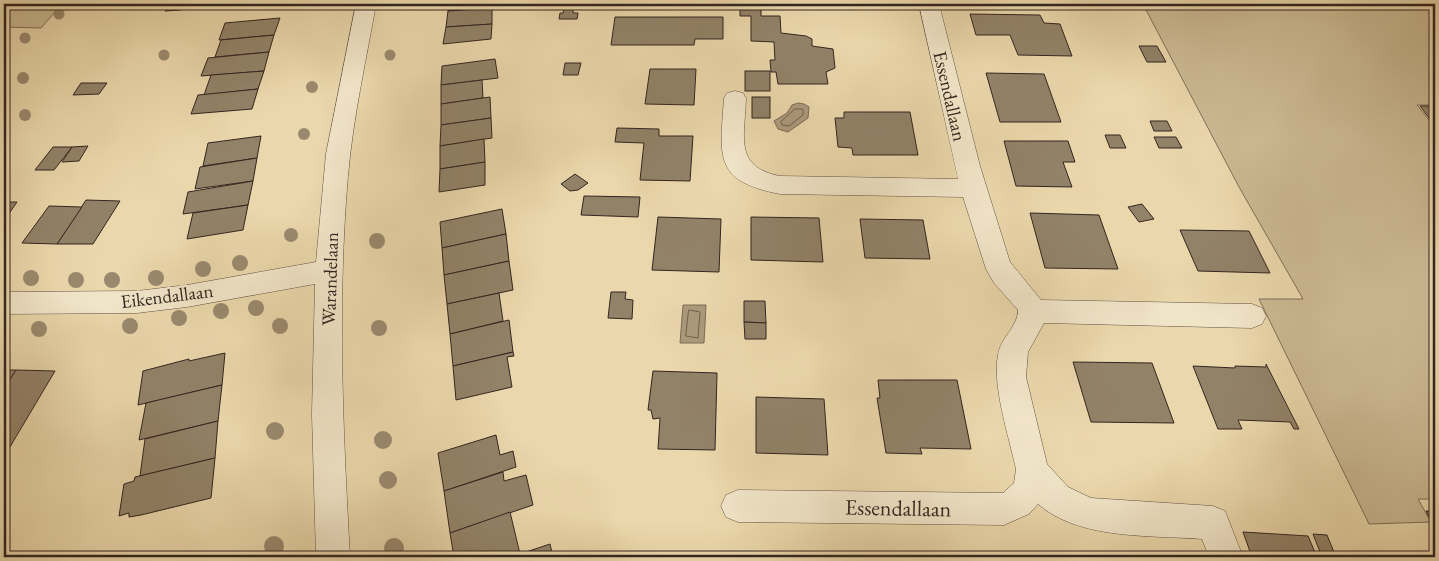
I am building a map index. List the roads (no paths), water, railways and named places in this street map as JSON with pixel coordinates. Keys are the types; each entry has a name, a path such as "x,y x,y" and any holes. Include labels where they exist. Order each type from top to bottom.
{"street":[{"name":"Warandelaan","path":"333,557 328,460 329,271 339,150 366,4"},
{"name":"Essendallaan","path":"738,506 1004,509 1017,505 1026,496 1032,484 1032,469 1011,377 1010,363 1020,338 1032,319 1032,310 1029,302 1005,278 997,265 972,188 929,4"},
{"path":"735,98 735,161 740,171 751,179 764,184 972,188"},
{"name":"Eikendallaan","path":"4,303 137,302 187,296 329,271"},
{"path":"1032,310 1252,316"},
{"name":"Essendallaan","path":"1032,469 1041,485 1055,499 1073,509 1091,514 1213,523 1226,557"}],"water":[{"path":"798,103 809,107 808,118 788,132 778,129 774,121 787,113 792,105"},
{"path":"683,305 706,305 704,343 680,343"}]}
